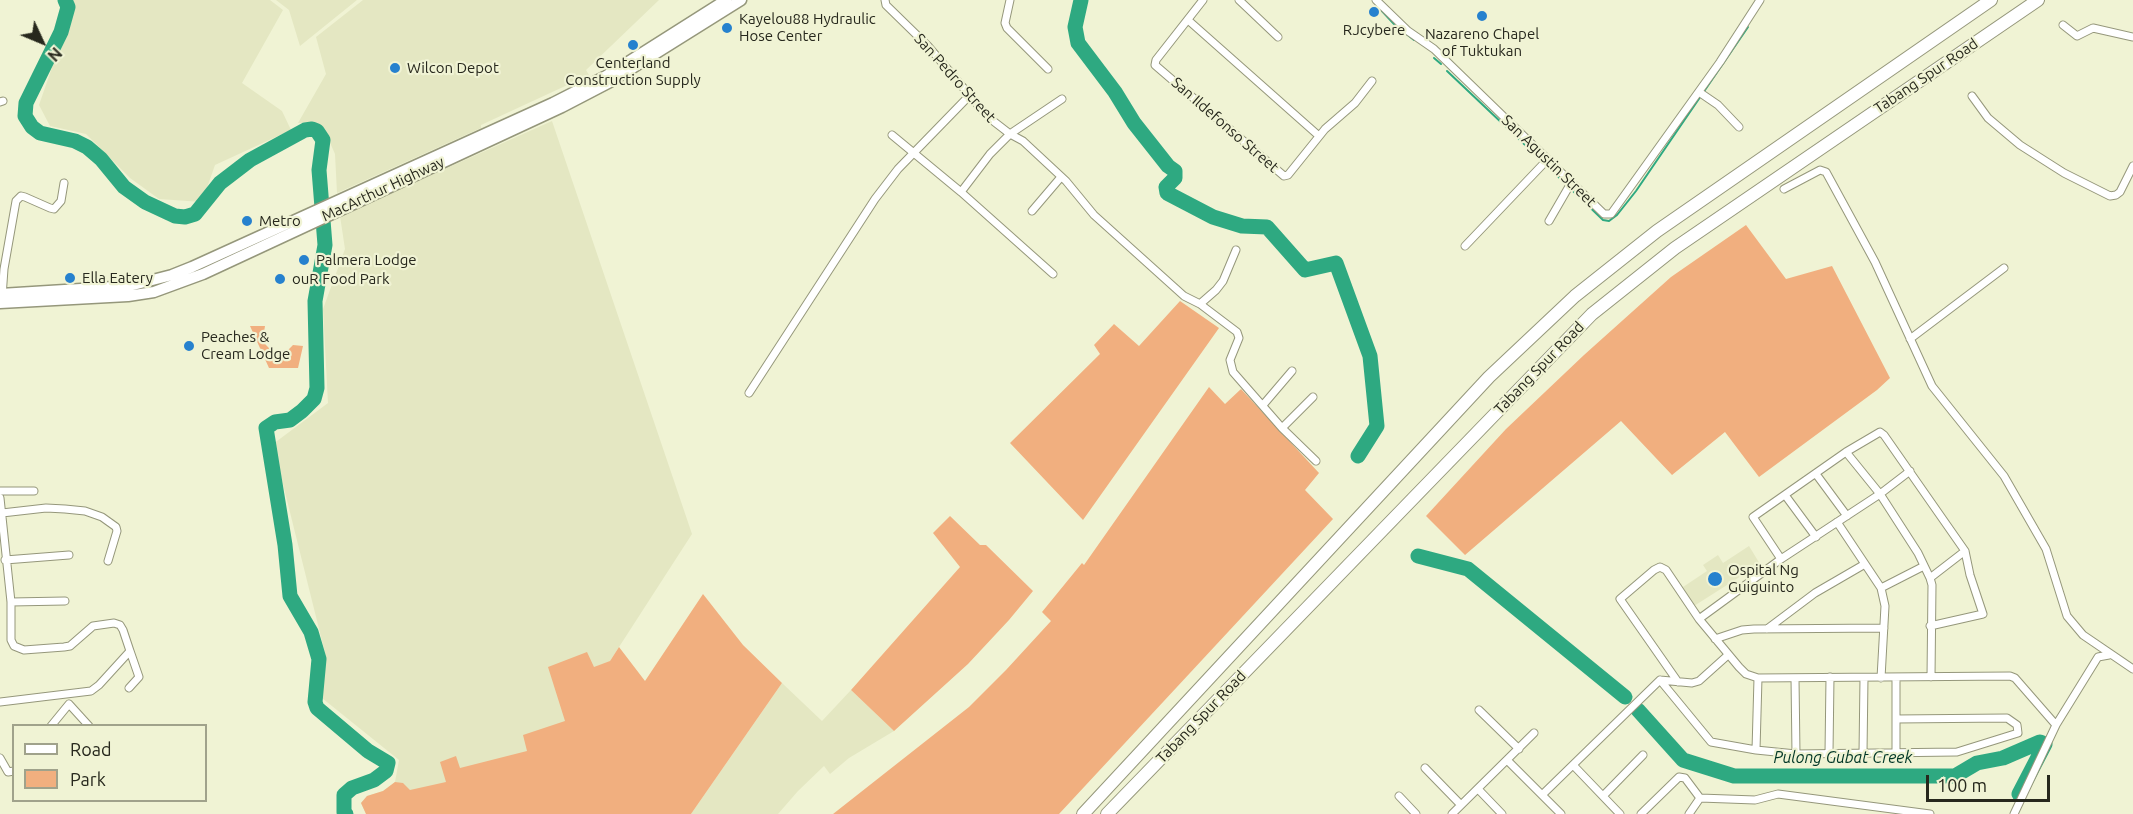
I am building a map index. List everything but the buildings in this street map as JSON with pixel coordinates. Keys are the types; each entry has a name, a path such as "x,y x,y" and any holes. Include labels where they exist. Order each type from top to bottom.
{"highway":[{"name":"MacArthur Highway","path":"1,298 108,298 154,291 203,274 318,214 606,76 726,0"},
{"name":"MacArthur Highway","path":"346,201 562,107 610,82 741,0"},
{"name":"Tabang Spur Road","path":"1083,814 1489,377 1575,296 1657,231 1991,0"},
{"name":"Tabang Spur Road","path":"1107,814 1592,314 1675,248 2038,0"}],"street":[{"name":"San Pedro Street","path":"885,0 886,5 928,46 988,117 1010,134 1062,99"},
{"path":"1010,0 1005,23 1007,28 1048,69"},
{"name":"San Ildefonso Street","path":"1203,0 1156,60 1155,65 1284,176 1288,175 1320,136 1355,104 1372,81"},
{"path":"1239,0 1278,37"},
{"name":"San Agustin Street","path":"1376,0 1408,31 1434,49 1604,214 1611,214 1699,92 1760,0"},
{"path":"1188,20 1320,136"},
{"path":"2063,25 2077,36 2093,28 2133,37"},
{"path":"1699,92 1718,105 1739,127"},
{"path":"749,393 875,199 898,169 970,95"},
{"path":"1972,96 1988,118 2020,145 2064,173 2110,196 2120,192 2133,166"},
{"path":"961,192 990,154 1010,134 1023,141 1061,177 1094,214 1184,296 1200,304 1237,332 1239,338 1230,360 1233,372 1282,428 1316,461"},
{"path":"892,135 961,192 1053,274"},
{"path":"1465,246 1547,160"},
{"path":"1784,189 1820,170 1826,172 1875,262 1932,386 2004,476 2030,519 2046,549 2067,616 2084,635 2133,669"},
{"path":"1032,211 1061,177"},
{"path":"1,298 16,201 21,196 54,209 61,201 64,183"},
{"path":"1549,221 1571,183"},
{"path":"1200,304 1223,281 1236,250"},
{"path":"1910,339 2004,268"},
{"path":"1263,405 1292,371"},
{"path":"1282,428 1313,397"},
{"path":"1781,559 1753,517 1846,452 1880,432 1965,551 1983,614 1930,626"},
{"path":"1846,452 1880,494 1918,553 1930,578 1932,585 1930,677"},
{"path":"1700,620 1781,559 1880,494 1910,471"},
{"path":"1816,474 1847,516"},
{"path":"0,491 34,490"},
{"path":"1785,495 1816,537"},
{"path":"0,498 11,602 11,640 19,649 64,647 70,646 93,626 114,623 120,625 139,677 129,688"},
{"path":"2,513 46,508 85,511 102,517 116,527 117,531 108,561"},
{"path":"1837,522 1881,588 1885,606 1881,678"},
{"path":"1930,578 1965,551"},
{"path":"5,560 69,555"},
{"path":"1766,630 1815,593 1865,564"},
{"path":"1881,588 1924,566"},
{"path":"1678,682 1620,599 1660,567 1666,570 1700,620 1746,674 1758,678 2010,676 2015,678 2056,725"},
{"path":"11,602 65,602"},
{"path":"1715,639 1742,630 1884,628"},
{"path":"0,702 94,689 130,651"},
{"path":"1660,680 1692,683 1699,681 1728,655"},
{"path":"2014,814 2056,725 2098,657 2110,655"},
{"path":"1829,753 1830,677"},
{"path":"1756,750 1758,678"},
{"path":"1795,678 1796,754"},
{"path":"1863,753 1864,678"},
{"path":"1896,678 1896,752"},
{"path":"1660,680 1711,742 1756,750 1796,754 1957,752 2018,733 2017,725 2007,718 1896,719"},
{"path":"1542,795 1660,680"},
{"path":"68,694 69,704 87,724"},
{"path":"53,724 69,704"},
{"path":"1479,710 1518,749"},
{"path":"1452,814 1534,733"},
{"path":"1602,796 1643,755"},
{"path":"0,758 8,772 12,771"},
{"path":"1507,760 1561,814"},
{"path":"1573,765 1620,814"},
{"path":"1425,768 1461,805"},
{"path":"1641,814 1679,777 1685,778 1700,798"},
{"path":"1478,789 1502,814"},
{"path":"1700,798 1755,800 1778,794 1930,814"},
{"path":"1399,796 1416,814"},
{"path":"1689,814 1700,798"}],"shaded area":[{"path":"73,0 270,0 283,10 242,83 282,111 291,130 215,165 202,202 159,199 130,178 86,134 50,126 39,105 74,4"},
{"path":"276,0 357,0 300,46 289,10"},
{"path":"363,0 659,0 586,70 589,75 481,125 481,128 337,193 335,154 324,129 314,122 298,123 326,74 316,37"},
{"path":"552,121 692,534 557,743 366,814 361,803 367,796 383,791 395,782 399,760 322,698 326,657 273,444 328,403 323,309 345,249 340,216"},
{"name":"Ospital Ng Guiguinto","path":"1749,546 1760,564 1694,606 1683,587 1707,571 1703,565 1718,555 1723,563"},
{"path":"782,683 822,721 851,690 894,731 849,758 830,774 824,766 778,814 691,814"}],"green space":[{"path":"1746,225 1786,279 1832,266 1890,378 1759,477 1725,432 1672,475 1621,421 1465,555 1426,516 1506,429 1584,355 1671,277"},
{"path":"1180,301 1219,328 1083,520 1010,443 1100,354 1094,345 1114,324 1139,346"},
{"path":"250,326 265,326 263,338 265,344 276,352 287,351 293,345 303,346 298,368 269,368"},
{"path":"1209,387 1225,404 1241,389 1319,473 1305,490 1333,519 1059,814 833,814 969,707 1051,621 1042,612 1082,563 1084,565"},
{"path":"950,516 980,545 986,545 1033,591 968,664 894,731 851,690 960,567 933,533"},
{"path":"703,594 743,645 782,683 691,814 366,814 361,803 367,796 383,791 395,782 403,783 410,790 446,782 440,762 456,756 460,768 527,751 523,735 565,721 548,667 587,652 594,667 610,661 619,647 645,681"}],"waterway":[{"path":"65,0 68,7 61,32 26,103 25,116 32,127 40,133 75,141 87,147 101,159 124,187 145,202 175,216 185,217 195,214 220,183 250,160 305,130 317,131 323,140 319,170 325,245 315,301 317,388 314,399 302,411 290,420 275,422 266,428 285,545 290,596 311,632 319,659 315,702 317,708 368,751 388,763 386,771 374,780 352,788 344,795 346,814"},
{"name":"Pulong Gubat Creek","path":"1081,0 1075,27 1078,43 1115,92 1134,123 1168,166 1175,171 1175,178 1166,187 1167,193 1213,217 1242,226 1267,227 1305,270 1336,263 1370,356 1377,426 1358,456"},
{"path":"1381,10 1414,40"},
{"path":"1546,165 1603,220 1609,221 1617,215 1636,191 1748,27"},
{"path":"1434,58 1441,64"},
{"path":"1447,71 1542,161"},
{"name":"Pulong Gubat Creek","path":"1418,556 1468,569 1625,697"},
{"name":"Pulong Gubat Creek","path":"1638,710 1683,760 1734,776 1955,776 1977,763 2003,758 2040,742 2045,744 2019,794"}],"place":[{"name":"RJcybere","path":"1374,12"},
{"name":"Nazareno Chapel of Tuktukan","path":"1482,16"},
{"name":"Kayelou88 Hydraulic Hose Center","path":"727,28"},
{"name":"Centerland Construction Supply","path":"633,45"},
{"name":"Wilcon Depot","path":"395,68"},
{"name":"Metro","path":"247,221"},
{"name":"Palmera Lodge","path":"304,260"},
{"name":"Ella Eatery","path":"70,278"},
{"name":"ouR Food Park","path":"280,279"},
{"name":"Peaches & Cream Lodge","path":"189,346"},
{"name":"Ospital Ng Guiguinto","path":"1715,579"}]}
